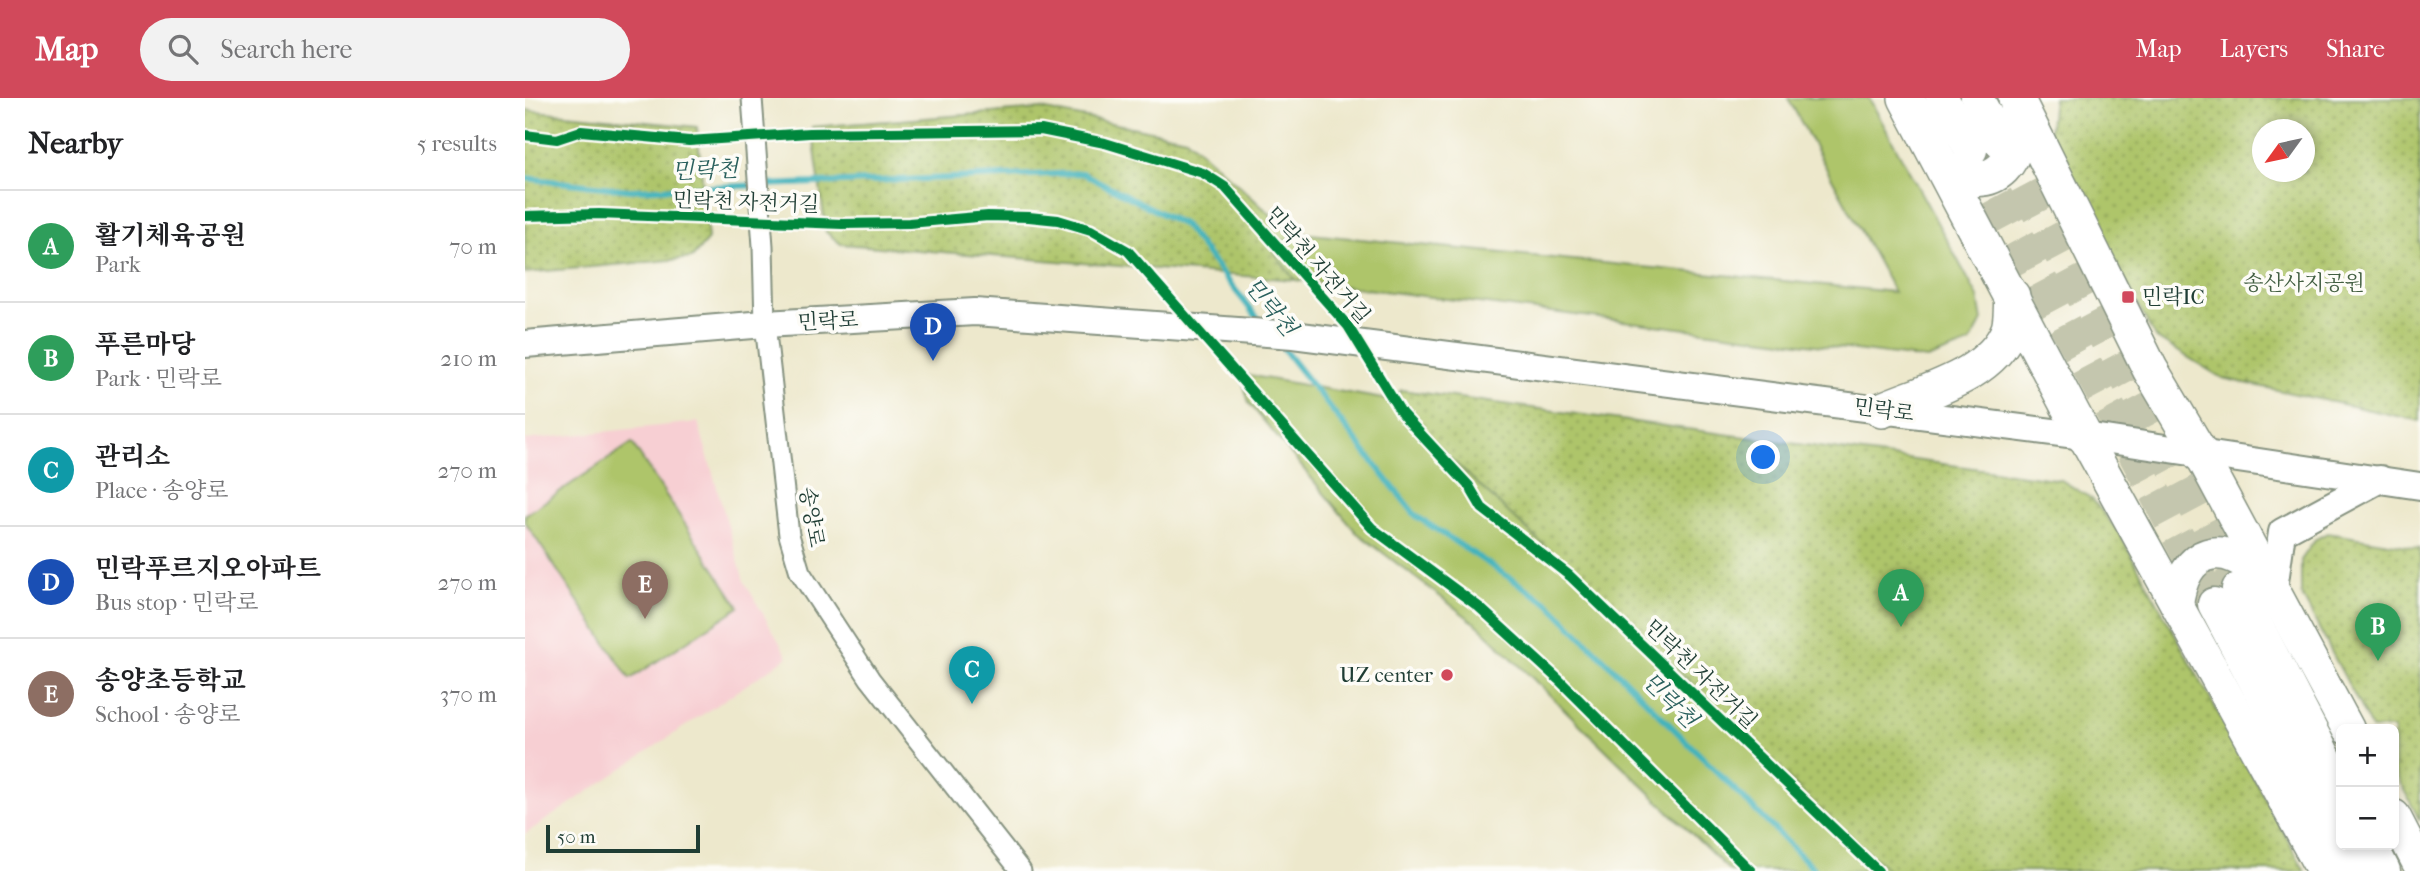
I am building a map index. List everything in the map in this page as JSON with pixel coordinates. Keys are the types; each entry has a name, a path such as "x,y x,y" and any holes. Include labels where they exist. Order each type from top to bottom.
{"highway":[{"path":"1906,98 1972,153"},
{"path":"1942,98 1972,153 2012,296 2084,436 2323,871"},
{"path":"1977,98 1972,153 1974,179 1990,176 2005,167 2018,148 2021,124 2016,99"},
{"path":"2016,99 2150,369 2201,455 2345,724"},
{"path":"1882,410 1964,374 1996,352 2010,327 2012,296"},
{"path":"2178,605 2180,583 2188,567 2206,556 2227,553 2247,560 2274,589"},
{"path":"2336,833 2226,597 2340,787"},
{"path":"2399,826 2420,866"},
{"path":"2344,850 2356,871"},
{"path":"2374,850 2384,871"}],"main road":[{"name":"민락로","path":"525,344 765,324 975,312 1130,323 1347,340 2084,436 2420,486"},
{"path":"2274,589 2282,532 2380,479"}],"street":[{"name":"송양로","path":"752,98 763,246 765,324 789,534 800,572 870,679 1021,871"}],"shaded area":[{"path":"698,422 744,581 788,657 525,834 525,440"}],"green space":[{"path":"1788,98 1869,98 1978,297 1982,321 1970,343 1927,359 1295,280 1266,243 1290,232 1894,292"},
{"name":"송산사지공원","path":"2053,98 2420,98 2420,421 2222,378 2155,337 2049,137"},
{"path":"1041,109 1186,138 1290,232 1289,240 1267,243 1295,280 841,244 826,232 812,127"},
{"path":"525,110 697,127 708,239 692,258 525,273"},
{"path":"1241,374 1394,401 1450,458 1695,686 1817,807 1890,871 1730,871 1480,627 1356,532 1249,403"},
{"path":"1401,390 2061,480 2092,499 2118,531 2305,871 1890,871 1817,807 1695,686 1450,458 1394,401"},
{"path":"632,443 739,607 630,679 525,522 525,515"},
{"path":"2327,533 2420,548 2420,821 2399,781 2399,724 2369,724 2301,594 2301,560 2316,539"}],"waterway":[{"name":"민락천","path":"525,178 630,190 1082,173 1184,225 1263,325"},
{"name":"민락천","path":"1277,341 1416,516 1548,603 1816,871"}],"tunnel":[{"path":"2001,143 2238,589"},
{"path":"1974,154 2214,604"}],"cycle path":[{"name":"민락천 자전거길","path":"525,135 557,139 581,131 689,141 809,133 1041,130 1105,143 1203,173 1225,187 1348,326 1402,414 1469,486 1482,508 1570,576 1878,871"},
{"name":"민락천 자전거길","path":"525,216 599,214 842,224 909,223 988,216 1029,217 1058,220 1091,230 1128,251 1372,528 1479,607 1559,680 1751,871"}],"place":[{"name":"민락IC","path":"2128,297"},
{"name":"민락푸르지오아파트","path":"933,361"},
{"name":"송양초등학교","path":"645,619"},
{"name":"활기체육공원","path":"1901,627"},
{"name":"푸른마당","path":"2378,661"},
{"name":"UZ center","path":"1447,675"},
{"name":"관리소","path":"972,704"}]}
